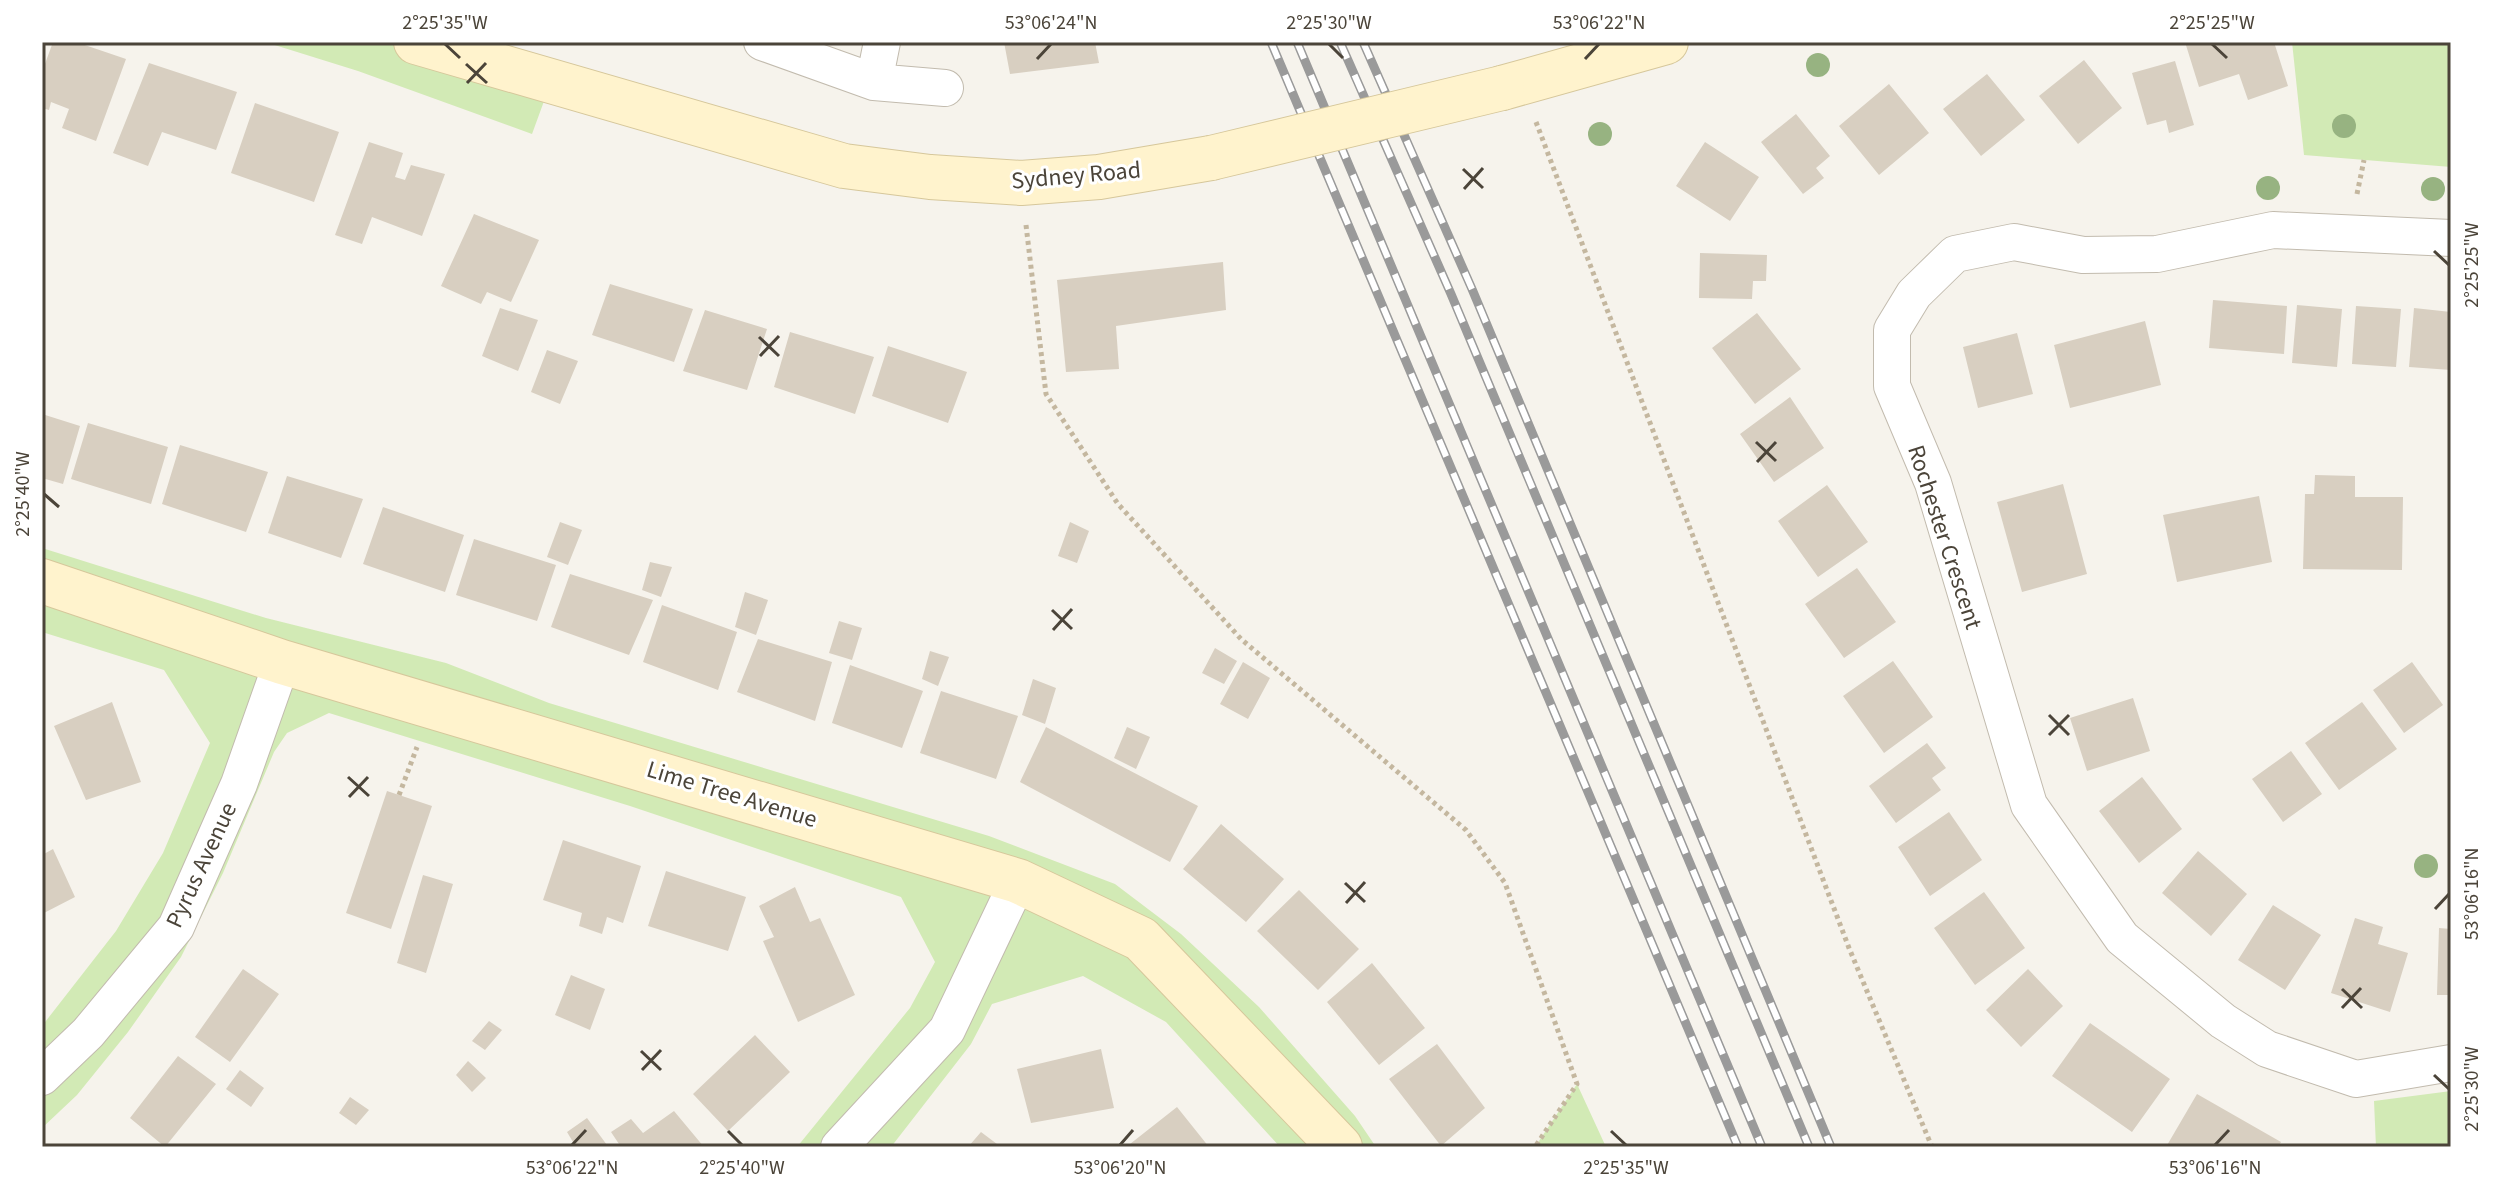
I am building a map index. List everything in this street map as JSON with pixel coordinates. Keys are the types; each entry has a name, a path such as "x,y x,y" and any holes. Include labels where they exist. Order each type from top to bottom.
{"street":[{"name":"Sydney Road","path":"416,42 490,53 844,166 930,177 1021,183 1099,177 1518,100 1666,42"},
{"path":"762,42 874,82 945,88"},
{"path":"874,82 882,42"},
{"name":"Rochester Crescent","path":"2451,238 2273,230 2157,254 2083,255 2014,242 1955,254 1914,294 1892,330 1892,386 1933,483 2029,805 2122,938 2223,1021 2267,1049 2356,1079 2451,1063"},
{"name":"Lime Tree Avenue","path":"42,581 282,662 1018,881 1141,939 1340,1147"},
{"name":"Pyrus Avenue","path":"42,1077 88,1033 176,927 239,784 282,662"},
{"path":"839,1147 947,1030 1018,881"}],"path":[{"path":"1518,100 1844,933 1932,1147"},
{"path":"1021,183 1046,394 1118,504 1241,639 1466,830 1505,883 1577,1084 1535,1147"}],"green space":[{"path":"265,42 416,42 551,82 532,134 358,71"},
{"path":"2292,42 2451,42 2451,167 2304,155"},
{"path":"42,548 266,618 446,663 549,703 989,836 1115,884 1181,934 1259,1007 1355,1116 1376,1147 1280,1147 1166,1022 1083,976 992,1004 971,1044 891,1147 797,1147 910,1008 935,962 901,897 630,806 329,713 287,733 274,752 223,873 181,957 128,1032 77,1095 42,1128 42,1026 116,931 163,853 210,743 164,670 42,632"},
{"path":"1577,1084 1606,1147 1535,1147"},
{"path":"2451,1091 2451,1147 2376,1147 2374,1101"}],"building":[{"path":"53,42 76,42 126,59 96,141 62,128 69,109 51,102 49,110 42,108 42,72"},
{"path":"1004,42 1095,42 1099,63 1010,74"},
{"path":"2185,42 2274,42 2288,86 2248,100 2239,74 2199,87"},
{"path":"2084,60 2122,108 2078,144 2039,96"},
{"path":"2175,61 2194,125 2169,133 2166,120 2147,125 2132,73"},
{"path":"149,63 237,92 216,150 162,132 148,166 113,153"},
{"path":"1987,74 2025,120 1981,156 1943,109"},
{"path":"1889,84 1929,133 1879,175 1839,126"},
{"path":"255,103 339,132 314,202 231,173"},
{"path":"1796,114 1830,156 1816,168 1824,178 1803,194 1761,142"},
{"path":"369,142 403,153 395,177 405,180 411,165 445,174 422,236 372,217 362,244 335,235"},
{"path":"1705,142 1759,177 1730,221 1676,186"},
{"path":"474,214 539,240 511,302 487,292 481,304 441,286"},
{"path":"1700,253 1767,255 1766,281 1753,281 1752,299 1699,298"},
{"path":"1223,262 1226,310 1116,326 1119,369 1066,372 1057,280"},
{"path":"610,284 693,309 674,362 592,335"},
{"path":"2213,300 2287,306 2284,354 2209,348"},
{"path":"2297,305 2342,309 2337,367 2292,363"},
{"path":"2356,306 2401,309 2396,367 2352,364"},
{"path":"500,308 538,320 518,371 482,356"},
{"path":"2414,308 2451,312 2451,370 2409,367"},
{"path":"705,310 767,329 747,390 683,371"},
{"path":"1757,313 1801,369 1755,404 1712,348"},
{"path":"2145,321 2161,385 2070,408 2054,345"},
{"path":"790,332 874,357 855,414 774,387"},
{"path":"2017,333 2033,394 1978,408 1963,347"},
{"path":"888,346 967,372 948,423 872,396"},
{"path":"547,350 578,361 560,404 531,392"},
{"path":"1790,397 1824,448 1774,482 1740,434"},
{"path":"42,414 80,426 63,484 42,478"},
{"path":"88,423 168,447 151,504 71,479"},
{"path":"180,445 268,472 246,532 162,504"},
{"path":"2315,475 2355,476 2355,497 2403,497 2402,570 2303,569 2305,494 2314,494"},
{"path":"287,476 363,499 341,558 268,533"},
{"path":"2063,484 2087,574 2022,592 1997,502"},
{"path":"1827,485 1868,542 1818,577 1778,521"},
{"path":"2259,496 2272,562 2177,582 2163,515"},
{"path":"383,507 464,535 445,592 363,564"},
{"path":"560,522 582,530 568,565 547,557"},
{"path":"1070,522 1089,531 1077,563 1058,556"},
{"path":"474,539 556,565 537,621 456,595"},
{"path":"650,562 672,567 661,597 642,590"},
{"path":"1857,568 1896,622 1844,658 1805,604"},
{"path":"570,574 653,600 629,655 551,627"},
{"path":"745,592 768,600 756,635 735,627"},
{"path":"662,605 737,632 718,690 643,662"},
{"path":"839,621 862,628 852,660 829,653"},
{"path":"758,639 832,662 815,721 737,692"},
{"path":"1215,648 1237,661 1224,684 1202,673"},
{"path":"930,651 949,657 938,686 922,679"},
{"path":"1893,661 1933,717 1884,753 1843,696"},
{"path":"1243,662 1270,678 1248,719 1220,704"},
{"path":"2412,662 2443,705 2404,733 2373,690"},
{"path":"850,665 923,691 902,748 832,723"},
{"path":"1033,679 1056,688 1045,724 1022,715"},
{"path":"941,691 1018,716 996,779 920,753"},
{"path":"2133,698 2150,751 2087,771 2070,718"},
{"path":"112,702 141,782 86,800 54,726"},
{"path":"2362,702 2397,749 2339,790 2305,743"},
{"path":"1046,727 1198,806 1170,862 1020,782"},
{"path":"1127,727 1150,737 1136,769 1114,758"},
{"path":"1927,743 1946,768 1932,778 1941,790 1896,823 1869,786"},
{"path":"2291,751 2322,794 2283,822 2252,779"},
{"path":"2142,777 2182,829 2139,863 2099,811"},
{"path":"387,791 432,806 391,929 346,913"},
{"path":"1949,812 1982,860 1930,896 1898,847"},
{"path":"1221,824 1284,879 1246,922 1183,869"},
{"path":"563,840 641,866 623,923 607,917 602,934 579,926 582,913 543,900"},
{"path":"53,849 75,897 42,914 42,855"},
{"path":"2198,851 2247,894 2211,936 2162,893"},
{"path":"666,871 746,897 728,951 648,926"},
{"path":"423,875 453,884 426,973 397,963"},
{"path":"795,887 810,922 820,918 855,995 798,1022 763,941 774,937 759,906"},
{"path":"1299,890 1359,949 1318,990 1257,931"},
{"path":"1984,892 2025,948 1975,985 1934,928"},
{"path":"2273,905 2321,935 2285,990 2238,960"},
{"path":"2355,918 2383,927 2378,944 2408,953 2390,1012 2331,993"},
{"path":"2439,928 2451,929 2451,995 2437,995"},
{"path":"1372,963 1425,1028 1379,1065 1327,1002"},
{"path":"243,969 279,994 230,1062 195,1037"},
{"path":"2028,969 2063,1006 2021,1047 1986,1010"},
{"path":"571,975 605,989 590,1030 555,1015"},
{"path":"489,1021 502,1030 485,1050 472,1041"},
{"path":"2090,1023 2170,1079 2132,1132 2052,1076"},
{"path":"755,1035 790,1072 728,1131 693,1094"},
{"path":"1437,1044 1485,1108 1441,1146 1389,1079"},
{"path":"1101,1049 1114,1108 1031,1123 1017,1069"},
{"path":"178,1056 216,1084 165,1147 130,1118"},
{"path":"468,1061 486,1078 472,1092 456,1075"},
{"path":"240,1070 264,1088 251,1107 226,1089"},
{"path":"2197,1094 2281,1142 2278,1147 2166,1147"},
{"path":"350,1097 369,1110 356,1125 339,1113"},
{"path":"1177,1107 1209,1147 1132,1147 1130,1144"},
{"path":"674,1111 704,1147 621,1147 611,1132 631,1119 643,1133"},
{"path":"587,1118 607,1145 576,1147 567,1132"},
{"path":"981,1132 1001,1147 968,1147"}],"railway":[{"path":"1271,42 1738,1147"},
{"path":"1297,42 1762,1147"},
{"path":"1340,42 1451,294 1809,1147"},
{"path":"1363,42 1472,289 1831,1147"}]}
